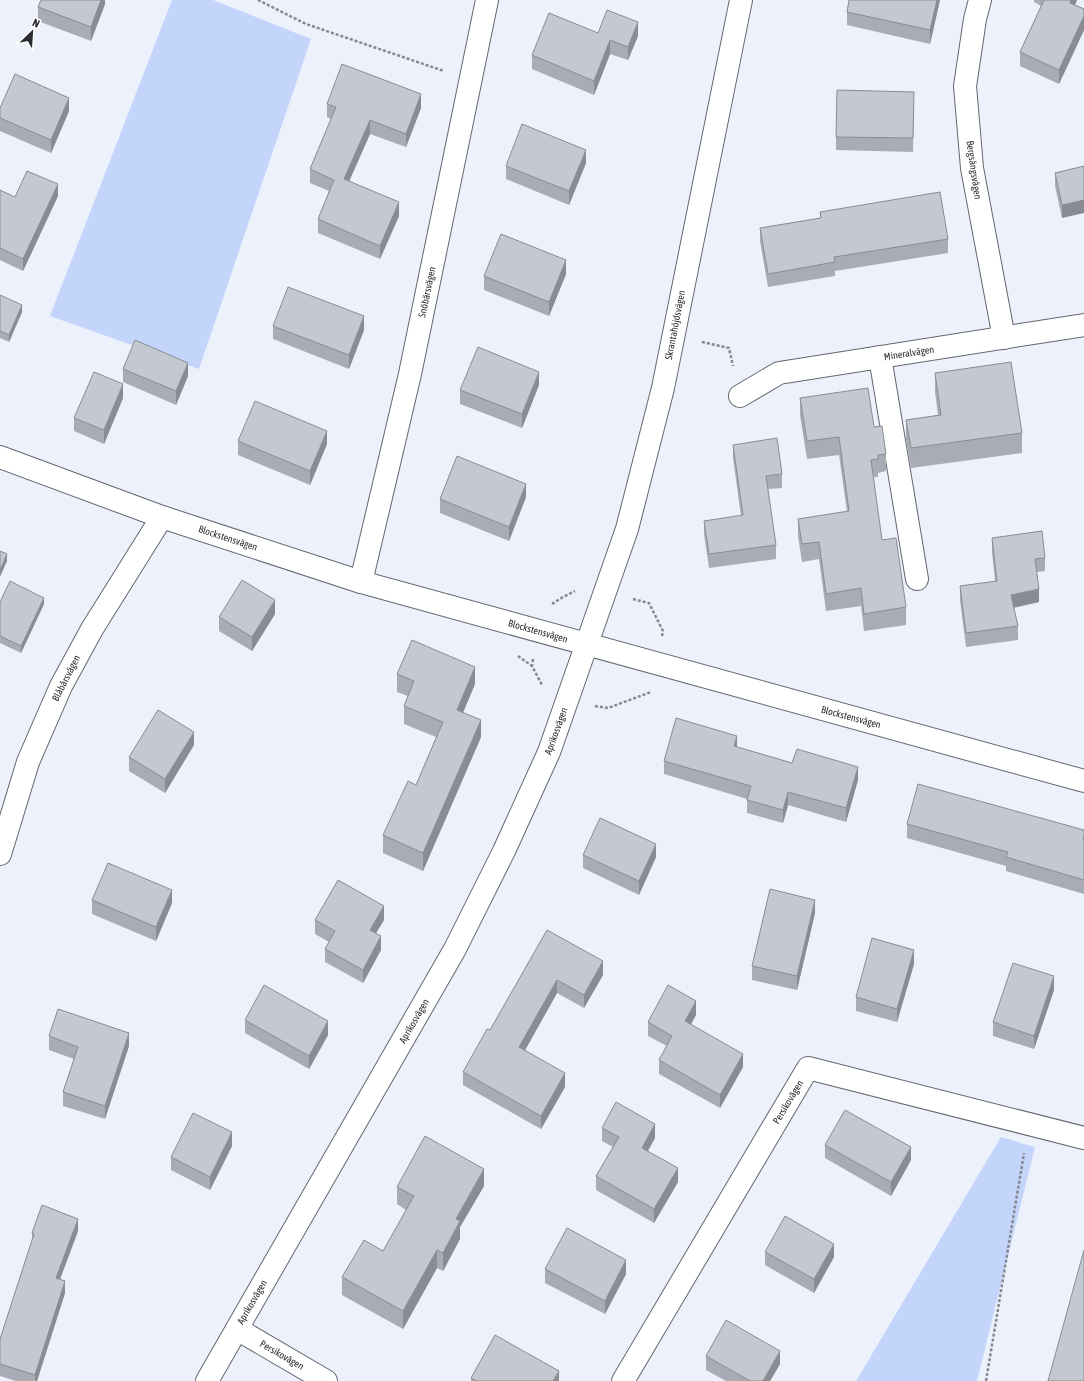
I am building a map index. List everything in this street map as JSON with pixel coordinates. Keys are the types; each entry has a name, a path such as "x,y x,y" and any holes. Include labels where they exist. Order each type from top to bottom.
{"street":[{"name":"Snöbärsvägen","path":"361,582 410,374 487,0"},
{"name":"Skrantahöjdsvägen","path":"587,645 626,529 663,388 741,0"},
{"name":"Bergsängsvägen","path":"980,0 975,19 965,86 972,168 1004,338"},
{"name":"Mineralvägen","path":"740,396 779,373 1084,325"},
{"path":"880,357 917,579"},
{"name":"Blockstensvägen","path":"0,457 162,517 361,582 1084,781"},
{"name":"Blåbärsvägen","path":"0,854 28,762 61,686 92,629 162,517"},
{"name":"Aprikosvägen","path":"207,1381 455,949 504,851 549,752 587,645"},
{"name":"Persikovägen","path":"623,1381 808,1068 1084,1138"},
{"name":"Persikovägen","path":"237,1329 326,1381"}],"path":[{"path":"258,0 306,24 470,80"},
{"path":"674,335 730,348 740,396"},
{"path":"605,591 650,603 663,631 645,694"},
{"path":"986,1381 1029,1123"}],"shaded area":[{"path":"172,0 213,0 311,39 199,369 50,316"},
{"path":"1001,1137 1035,1147 977,1381 856,1381"}],"building":[{"path":"41,0 101,0 91,27 38,7"},
{"path":"849,0 937,0 930,30 847,12"},
{"path":"1044,0 1071,0 1070,3 1084,9 1084,16 1059,70 1020,52"},
{"path":"607,10 638,22 628,47 610,40 594,81 532,55 549,13 598,33"},
{"path":"342,64 421,94 406,134 370,120 344,179 399,202 380,246 318,219 334,180 310,169 336,107 327,104"},
{"path":"15,74 69,98 51,140 0,118 0,108"},
{"path":"837,90 914,92 913,138 836,137"},
{"path":"522,124 586,150 569,191 506,166"},
{"path":"1084,166 1084,200 1062,205 1055,173"},
{"path":"27,171 58,184 23,259 0,248 0,190 15,197"},
{"path":"940,192 948,239 834,257 835,262 768,274 760,228 821,218 820,212"},
{"path":"501,234 566,260 549,302 484,276"},
{"path":"288,287 364,316 349,355 273,326"},
{"path":"0,295 22,305 9,335 0,331"},
{"path":"135,340 188,363 176,391 123,369"},
{"path":"478,347 539,372 522,414 460,390"},
{"path":"1011,362 1022,433 911,448 906,420 941,415 935,373"},
{"path":"94,372 123,384 104,430 74,418"},
{"path":"868,388 874,427 882,426 886,454 878,455 878,459 871,460 882,540 896,538 906,607 864,614 861,588 826,594 819,542 802,544 798,519 849,511 839,437 807,441 800,398"},
{"path":"255,401 327,431 310,471 238,441"},
{"path":"777,438 782,474 766,476 776,545 709,554 704,521 743,515 733,445"},
{"path":"457,456 526,484 509,527 440,499"},
{"path":"1042,531 1045,558 1035,559 1039,589 1011,595 1018,626 966,633 960,586 997,581 992,538"},
{"path":"0,551 7,554 0,570"},
{"path":"242,580 275,600 252,637 219,617"},
{"path":"10,581 44,598 21,646 0,636 0,602"},
{"path":"412,640 475,667 457,710 481,720 423,853 383,835 408,781 416,785 443,722 404,706 414,681 397,674"},
{"path":"158,710 194,732 165,779 129,757"},
{"path":"676,718 737,736 734,746 792,763 797,749 858,767 846,808 788,792 783,810 747,800 751,786 664,761"},
{"path":"918,784 1084,830 1084,880 1006,857 1008,852 907,824"},
{"path":"600,818 656,844 639,881 583,855"},
{"path":"108,863 172,890 156,927 92,900"},
{"path":"338,880 384,906 370,930 381,936 363,970 325,949 335,931 315,920"},
{"path":"770,889 815,900 797,976 752,966"},
{"path":"547,930 603,961 584,995 557,980 519,1047 565,1073 541,1116 463,1072 487,1029 490,1030"},
{"path":"872,938 914,950 897,1009 856,997"},
{"path":"1013,963 1054,976 1034,1036 993,1022"},
{"path":"264,985 328,1021 309,1056 245,1020"},
{"path":"668,985 696,1001 685,1021 743,1054 720,1095 659,1060 672,1036 648,1022"},
{"path":"58,1009 129,1033 105,1106 63,1092 78,1047 49,1036"},
{"path":"616,1102 655,1124 642,1148 678,1168 654,1209 596,1176 619,1137 602,1128"},
{"path":"845,1110 911,1147 891,1182 825,1145"},
{"path":"193,1113 232,1132 210,1177 171,1157"},
{"path":"425,1136 484,1169 456,1219 460,1221 443,1253 437,1250 403,1311 342,1277 364,1240 383,1251 414,1196 397,1187"},
{"path":"42,1205 78,1219 56,1278 65,1281 35,1375 0,1364 0,1339"},
{"path":"785,1216 834,1244 814,1279 765,1252"},
{"path":"567,1228 626,1260 605,1301 545,1269"},
{"path":"1084,1250 1084,1381 1048,1381"},
{"path":"726,1320 780,1351 763,1381 750,1381 706,1356"},
{"path":"495,1335 559,1371 553,1381 476,1381 471,1378"}]}
